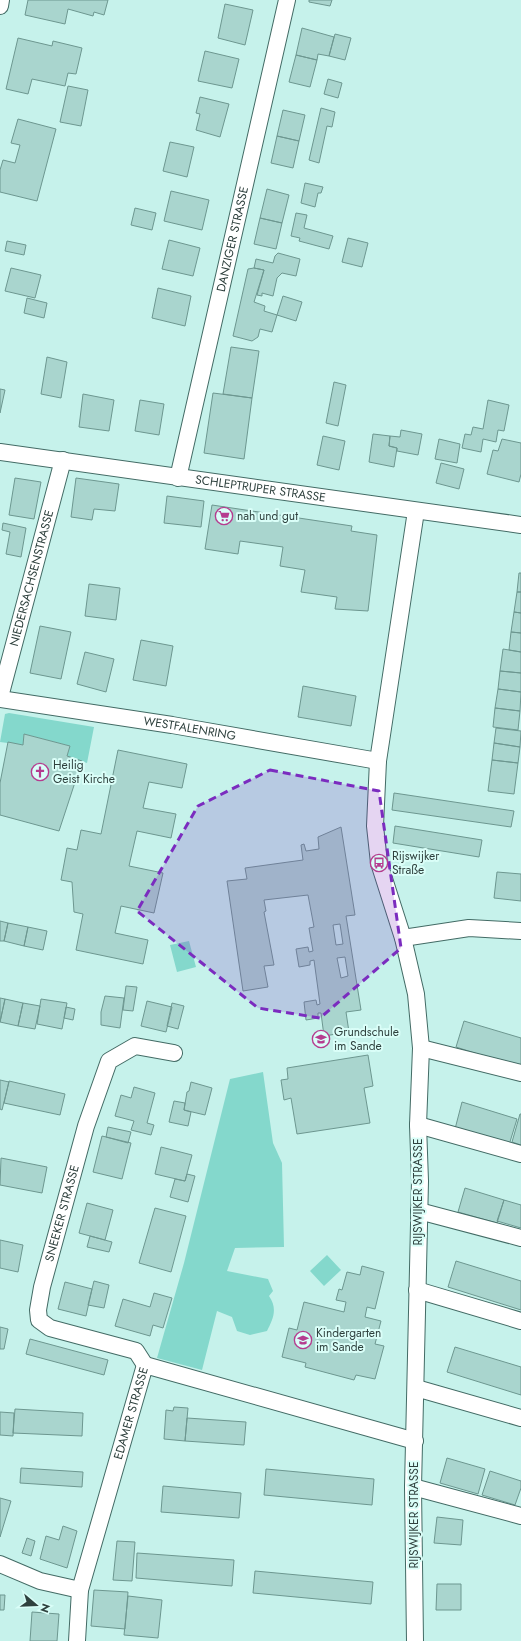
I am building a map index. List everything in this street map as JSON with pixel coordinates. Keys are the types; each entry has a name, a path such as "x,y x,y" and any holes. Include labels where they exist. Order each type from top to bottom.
{"street":[{"path":"0,6 1,0"},
{"name":"DANZIGER STRASSE","path":"178,478 287,0"},
{"name":"SCHLEPTRUPER STRASSE","path":"0,452 521,526"},
{"name":"NIEDERSACHSENSTRASSE","path":"0,698 63,460"},
{"name":"RIJSWIJKER STRASSE","path":"415,1641 413,1487 419,1211 418,1125 420,1048 416,994 403,938 379,863 375,826 378,761 416,511"},
{"name":"WESTFALENRING","path":"0,698 172,725 378,761"},
{"path":"403,938 469,928 521,931"},
{"name":"SNEEKER STRASSE","path":"145,1365 136,1351 50,1328 39,1320 38,1310 42,1287 86,1126 109,1061 135,1046 174,1053"},
{"path":"420,1048 521,1073"},
{"path":"418,1125 521,1154"},
{"path":"419,1211 521,1238"},
{"path":"417,1290 521,1321"},
{"name":"EDAMER STRASSE","path":"77,1641 80,1590 145,1365 415,1441"},
{"path":"416,1388 521,1418"},
{"path":"413,1487 521,1516"},
{"path":"0,1564 40,1581 80,1590"}],"highlighted area":[{"path":"270,770 379,791 401,948 320,1018 258,1008 137,911 198,806"}],"green space":[{"path":"9,713 94,727 87,763 67,756 70,746 24,734 23,745 0,742 5,714"},
{"path":"189,941 196,967 177,972 170,945"},
{"path":"263,1072 273,1143 282,1163 284,1247 235,1248 227,1271 268,1279 273,1291 269,1296 272,1301 274,1314 267,1331 250,1335 237,1331 232,1317 217,1311 202,1370 157,1358 184,1263 230,1079"},
{"path":"327,1255 341,1270 324,1286 310,1271"}],"building":[{"path":"28,0 108,0 104,15 94,12 93,16 68,9 65,24 25,15"},
{"path":"309,0 332,0 330,6 309,2"},
{"path":"225,4 253,10 245,45 218,38"},
{"path":"302,28 334,37 329,56 318,54 317,60 296,55"},
{"path":"335,34 351,38 345,60 329,56"},
{"path":"18,38 52,46 53,41 82,48 76,74 68,73 65,86 32,79 28,94 6,89"},
{"path":"205,51 239,59 232,88 198,81"},
{"path":"296,55 317,60 310,87 289,82"},
{"path":"328,79 342,83 338,98 324,94"},
{"path":"68,86 88,90 81,126 60,122"},
{"path":"200,97 229,104 220,137 196,130 200,114 196,113"},
{"path":"321,108 335,112 332,127 327,126 319,163 309,160"},
{"path":"283,110 305,115 299,141 277,136"},
{"path":"18,119 56,129 37,201 0,192 0,170 3,160 15,163 20,145 11,143"},
{"path":"277,136 299,141 293,168 271,163"},
{"path":"170,142 194,147 187,177 163,171"},
{"path":"305,183 323,187 321,193 318,193 315,207 301,203"},
{"path":"267,189 289,195 282,223 260,218"},
{"path":"171,191 209,200 202,230 164,221"},
{"path":"135,208 156,213 152,230 131,225"},
{"path":"296,213 307,215 304,228 333,236 329,249 299,241 300,238 291,236"},
{"path":"260,218 282,223 276,249 254,244"},
{"path":"348,238 368,243 362,267 342,262"},
{"path":"169,240 200,248 193,276 162,269"},
{"path":"7,241 26,245 24,255 5,251"},
{"path":"278,253 300,259 296,276 282,273 277,278 273,296 262,293 262,296 257,295 264,270 254,268 256,259 273,263 275,256"},
{"path":"11,268 41,275 35,298 5,291"},
{"path":"254,268 264,270 254,302 265,306 264,311 277,315 272,332 260,329 258,337 252,341 233,336 248,269"},
{"path":"158,288 191,296 185,326 152,318"},
{"path":"283,296 302,302 296,321 277,315"},
{"path":"27,298 47,303 44,318 24,313"},
{"path":"231,347 259,351 252,398 223,394"},
{"path":"47,357 67,362 61,398 41,394"},
{"path":"334,382 346,385 338,426 326,423"},
{"path":"0,389 5,390 0,413"},
{"path":"213,393 252,398 244,459 204,453"},
{"path":"83,394 114,400 109,431 79,427"},
{"path":"140,400 164,404 159,435 135,431"},
{"path":"488,400 509,405 504,431 498,430 496,442 483,439 481,452 462,448 465,434 471,435 473,427 483,429"},
{"path":"401,430 422,434 418,455 397,451 397,448 389,446 390,436 400,437"},
{"path":"373,434 390,436 389,446 397,448 394,467 369,462"},
{"path":"323,436 345,441 339,470 317,465"},
{"path":"439,439 460,444 457,463 435,459"},
{"path":"502,439 521,443 521,474 519,482 487,474 493,450 498,451"},
{"path":"441,463 464,469 459,489 436,483"},
{"path":"15,478 41,482 34,519 9,515"},
{"path":"76,478 119,484 115,511 94,509 92,520 71,517"},
{"path":"167,496 204,501 201,527 164,523"},
{"path":"212,505 352,526 351,531 377,535 368,611 335,609 337,597 301,592 305,570 280,566 283,547 240,541 238,554 205,549"},
{"path":"3,523 26,528 21,557 6,554 10,532 2,530"},
{"path":"519,573 521,573 521,592 517,592"},
{"path":"89,584 120,588 116,620 85,616"},
{"path":"517,592 521,592 521,613 514,612"},
{"path":"514,612 521,613 521,633 511,632"},
{"path":"40,626 71,632 61,679 30,673"},
{"path":"511,632 521,633 521,652 509,650"},
{"path":"141,640 173,646 166,686 133,680"},
{"path":"503,649 521,652 521,673 500,671"},
{"path":"85,652 114,659 106,692 77,684"},
{"path":"500,671 521,673 521,692 498,689"},
{"path":"303,686 356,696 351,726 298,717"},
{"path":"498,689 521,692 520,711 495,708"},
{"path":"495,708 520,711 518,730 493,727"},
{"path":"496,728 521,731 520,747 494,743"},
{"name":"Heilig Geist Kirche","path":"24,734 70,746 67,756 82,761 59,831 0,815 0,783 8,742 23,745"},
{"path":"494,743 520,747 518,763 492,760"},
{"path":"118,750 187,764 182,788 149,782 143,808 176,814 171,838 137,831 129,866 163,873 154,913 121,906 115,933 148,940 143,964 76,950 83,914 74,912 72,882 61,880 67,848 77,850 81,830 101,834"},
{"path":"492,760 518,763 514,794 488,791"},
{"path":"394,793 514,811 511,827 392,810"},
{"path":"395,826 482,840 479,857 393,843"},
{"path":"341,827 355,915 346,916 361,1010 346,1012 349,1032 324,1036 321,1013 318,1013 318,1018 306,1020 304,1002 316,1000 317,1005 320,1004 314,960 310,961 310,965 299,967 296,949 308,947 309,952 313,951 309,928 314,927 308,895 264,900 266,911 264,912 274,965 264,966 268,987 243,991 227,881 247,879 245,868 303,860 301,845 304,844 306,851 319,849 318,837","holes":["340,924 343,944 336,945 333,925","345,957 348,976 341,978 337,958"]},
{"path":"497,872 521,874 521,901 494,898"},
{"path":"0,921 8,923 4,941 0,941"},
{"path":"8,923 28,927 24,946 4,941"},
{"path":"28,927 47,931 43,950 24,946"},
{"path":"126,986 137,987 133,1011 123,1010"},
{"path":"105,996 124,998 120,1028 101,1025 101,1012"},
{"path":"0,998 5,999 0,1022"},
{"path":"5,999 23,1003 18,1026 0,1022"},
{"path":"41,999 67,1003 62,1029 37,1024"},
{"path":"147,1001 172,1007 166,1032 141,1026"},
{"path":"23,1003 40,1006 35,1029 18,1026"},
{"path":"172,1003 184,1006 178,1029 167,1026"},
{"path":"66,1007 75,1009 73,1020 64,1018"},
{"path":"464,1021 521,1038 521,1068 456,1047"},
{"path":"368,1055 373,1086 364,1088 370,1123 297,1134 291,1098 284,1100 281,1080 288,1079 287,1068"},
{"path":"0,1080 9,1082 2,1110 0,1109"},
{"path":"9,1081 65,1094 60,1115 4,1103"},
{"path":"191,1082 212,1088 205,1115 184,1110 187,1092 189,1091"},
{"path":"134,1087 155,1093 147,1123 154,1125 151,1135 131,1130 134,1121 115,1116 121,1095 131,1098"},
{"path":"174,1101 185,1103 184,1110 191,1112 188,1126 169,1122"},
{"path":"462,1102 517,1119 509,1145 455,1129"},
{"path":"521,1114 521,1145 512,1142"},
{"path":"108,1127 131,1132 128,1143 106,1137"},
{"path":"102,1136 131,1143 122,1179 93,1172"},
{"path":"161,1147 192,1155 185,1181 155,1174"},
{"path":"1,1158 47,1167 42,1193 0,1185"},
{"path":"187,1174 195,1176 188,1202 170,1197 175,1179 185,1181"},
{"path":"465,1188 504,1200 497,1223 458,1212"},
{"path":"504,1200 521,1205 521,1228 497,1221"},
{"path":"87,1203 113,1210 105,1240 79,1233"},
{"path":"155,1208 186,1216 171,1272 139,1263"},
{"path":"90,1236 112,1242 109,1252 87,1247"},
{"path":"0,1240 23,1245 18,1272 0,1268"},
{"path":"456,1261 521,1281 521,1310 448,1287"},
{"path":"362,1266 384,1272 375,1309 367,1307 365,1317 381,1321 375,1344 384,1346 375,1379 356,1375 354,1380 305,1367 306,1363 282,1357 289,1328 297,1330 304,1302 344,1312 346,1302 336,1300 339,1289 342,1290 347,1272 360,1275"},
{"path":"94,1281 109,1285 104,1308 88,1305"},
{"path":"65,1282 92,1289 86,1316 58,1309"},
{"path":"154,1293 172,1298 163,1328 153,1325 150,1336 115,1326 123,1299 150,1307"},
{"path":"0,1327 8,1329 4,1349 0,1349"},
{"path":"30,1339 108,1360 104,1375 26,1354"},
{"path":"455,1347 521,1367 521,1395 447,1372"},
{"path":"174,1407 188,1408 185,1441 164,1439 166,1410 173,1411"},
{"path":"15,1409 83,1413 82,1436 13,1433"},
{"path":"0,1412 14,1413 13,1436 0,1435"},
{"path":"187,1418 246,1422 244,1445 185,1441"},
{"path":"447,1458 485,1469 478,1494 440,1483"},
{"path":"21,1468 83,1472 82,1487 20,1483"},
{"path":"266,1469 374,1479 372,1505 264,1495"},
{"path":"490,1471 521,1481 521,1488 515,1505 482,1495"},
{"path":"163,1486 241,1493 239,1518 161,1512"},
{"path":"0,1498 11,1501 0,1537"},
{"path":"437,1517 463,1520 461,1545 434,1543"},
{"path":"63,1526 77,1531 67,1568 40,1559 46,1536 59,1540"},
{"path":"27,1538 35,1541 31,1556 22,1553"},
{"path":"117,1541 135,1542 132,1581 113,1580"},
{"path":"137,1553 234,1560 232,1586 136,1578"},
{"path":"255,1571 373,1582 371,1604 253,1593"},
{"path":"437,1584 461,1584 461,1610 436,1610"},
{"path":"94,1590 128,1592 125,1629 91,1626"},
{"path":"0,1595 5,1595 4,1610 0,1610"},
{"path":"128,1596 162,1600 158,1638 124,1635"},
{"path":"32,1612 59,1614 57,1641 30,1641"}],"place":[{"name":"nah und gut","path":"224,516"},
{"name":"Heilig Geist Kirche","path":"40,772"},
{"name":"Rijswijker Straße","path":"379,863"},
{"name":"Grundschule im Sande","path":"321,1039"},
{"name":"Kindergarten im Sande","path":"303,1340"}]}
